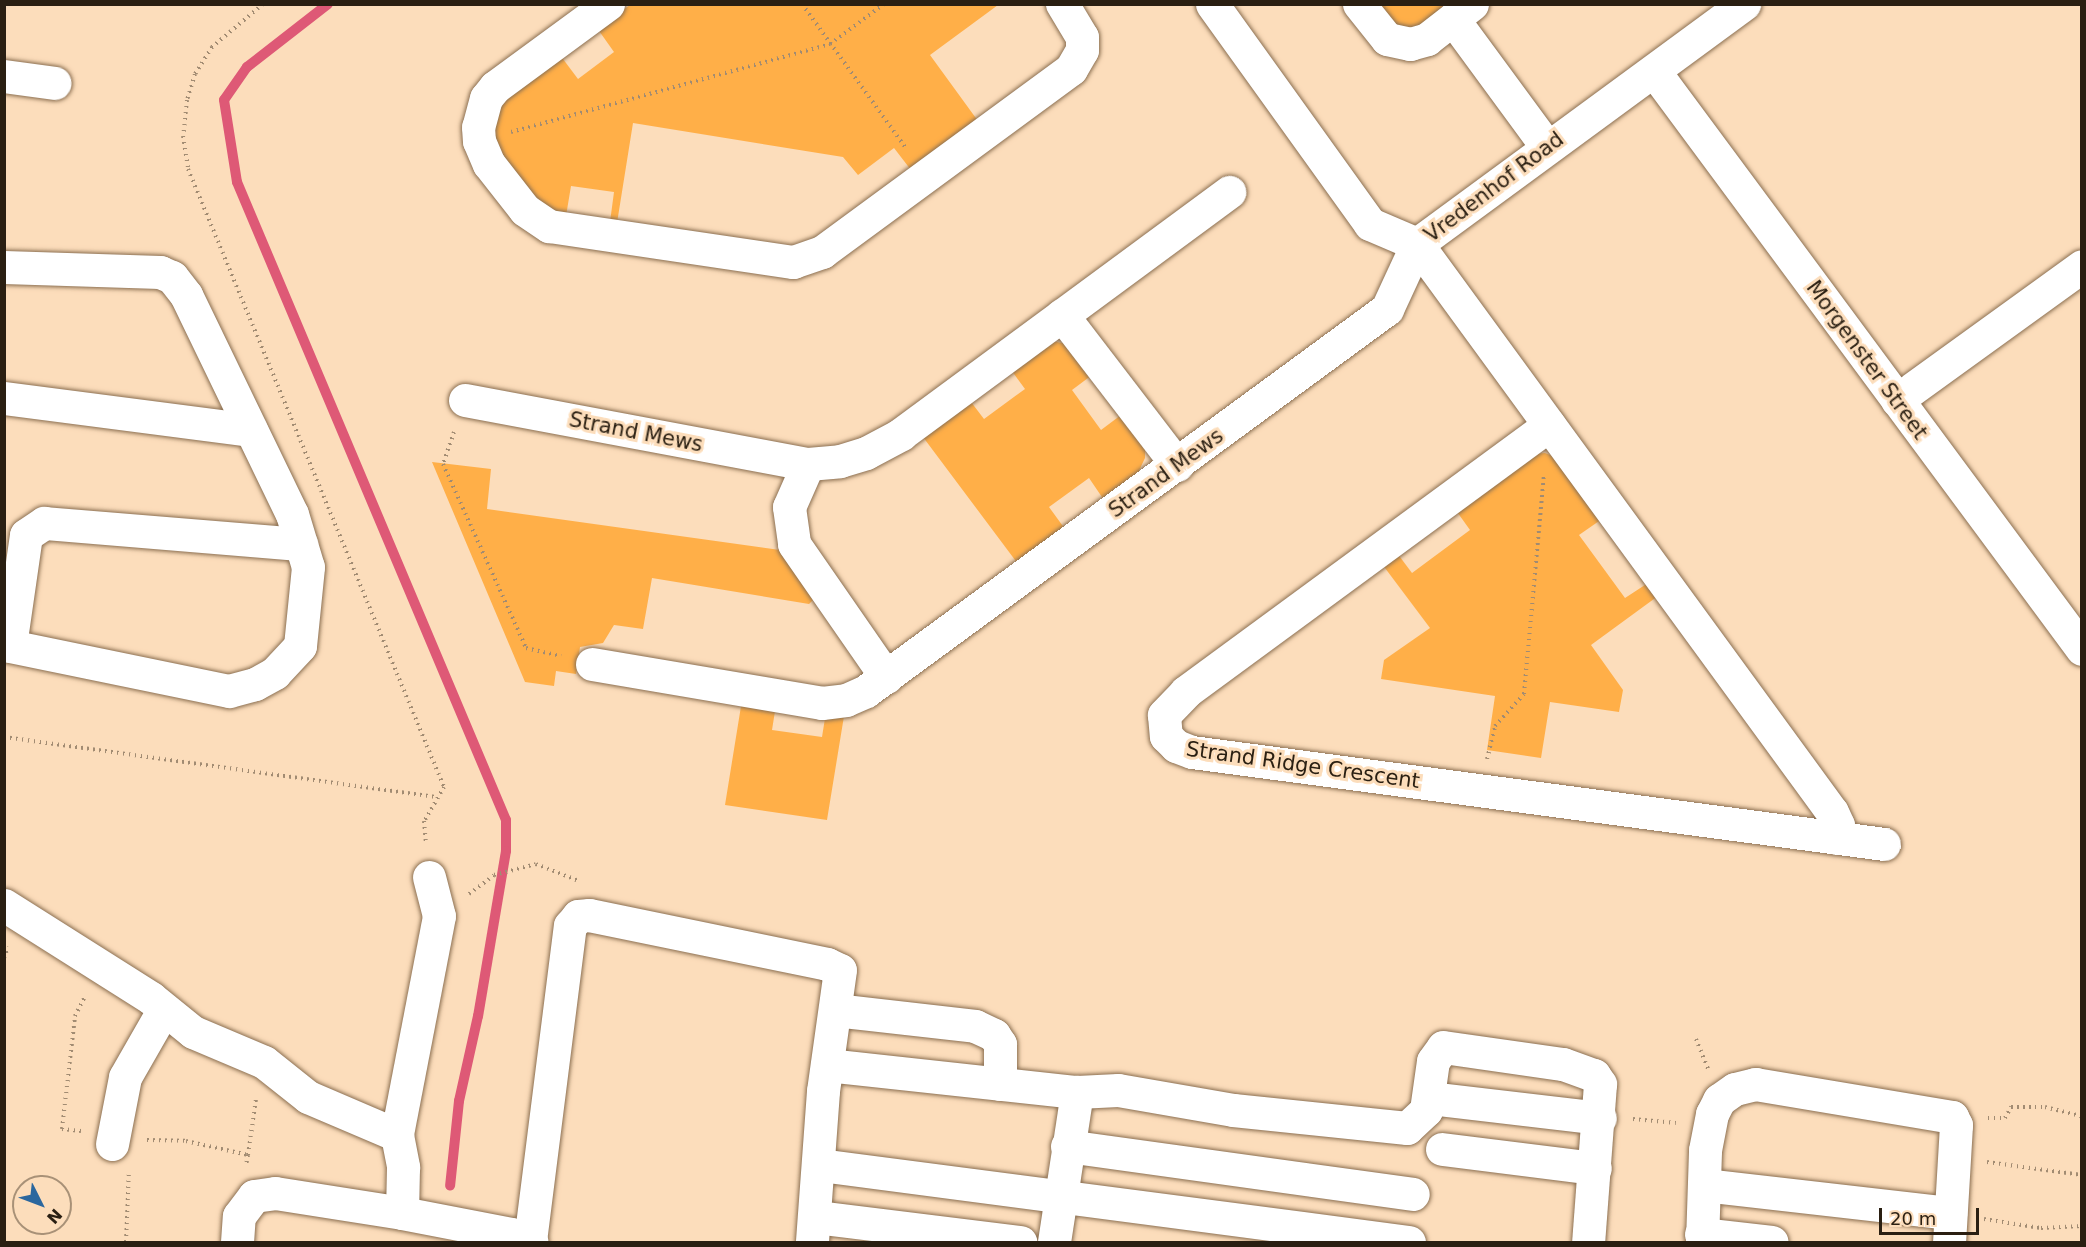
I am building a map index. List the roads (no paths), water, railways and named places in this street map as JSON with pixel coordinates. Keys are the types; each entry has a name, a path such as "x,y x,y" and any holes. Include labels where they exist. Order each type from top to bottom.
{"street":[{"path":"608,4 495,87 480,112 479,141 489,164 525,210 549,226 783,262 803,260 822,252 1078,60 1082,37 1062,4"},
{"name":"Vredenhof Road","path":"1212,4 1370,224 1418,244 1744,4"},
{"path":"1359,4 1378,32 1398,43 1427,39 1462,12 1547,147"},
{"name":"Morgenster Street","path":"1654,71 2082,649"},
{"path":"4,76 55,83"},
{"name":"Strand Mews","path":"465,400 808,464 840,461 866,453 901,434 1229,192"},
{"path":"1418,244 1832,812 1838,825 1838,837"},
{"name":"Strand Mews","path":"592,664 822,703 846,700 886,677 1387,309 1418,244"},
{"path":"1897,400 2082,266"},
{"path":"4,267 160,272 172,277 186,295 292,514 308,567 300,646 275,673 255,684 229,691 7,645 26,535 44,523 301,544"},
{"path":"1062,315 1177,465"},
{"path":"4,398 251,430"},
{"name":"Strand Ridge Crescent","path":"1549,424 1186,692 1162,722 1166,736 1184,750 1884,844"},
{"path":"808,464 789,507 794,544 886,677"},
{"path":"402,1213 403,1167 397,1135 439,916 429,878"},
{"path":"4,905 164,1009 193,1032 264,1062 289,1084 308,1096 397,1135"},
{"path":"237,1242 239,1216 247,1203 254,1196 275,1193 402,1213 511,1234 531,1242 570,926 578,916 589,915 832,965 841,974 827,1065 814,1230 1020,1242"},
{"path":"113,1135 125,1077 164,1009"},
{"path":"835,1010 975,1026 994,1035 1000,1044 1000,1084"},
{"path":"827,1065 1077,1092 1118,1090 1233,1110 1407,1128 1422,1117 1430,1098 1437,1051 1456,1047 1581,1069 1600,1084 1588,1242"},
{"path":"1704,1185 1949,1228 1954,1119 1947,1115 1755,1084 1734,1089 1719,1100 1712,1114 1704,1185 1701,1238 1772,1242"},
{"path":"1053,1242 1077,1092"},
{"path":"1430,1098 1599,1118"},
{"path":"1067,1146 1413,1194"},
{"path":"1442,1149 1595,1168"},
{"path":"820,1165 1408,1242"}],"waterway":[{"path":"328,4 247,67 224,100 237,182 506,820 506,851 478,1016 459,1101 450,1186"}]}
